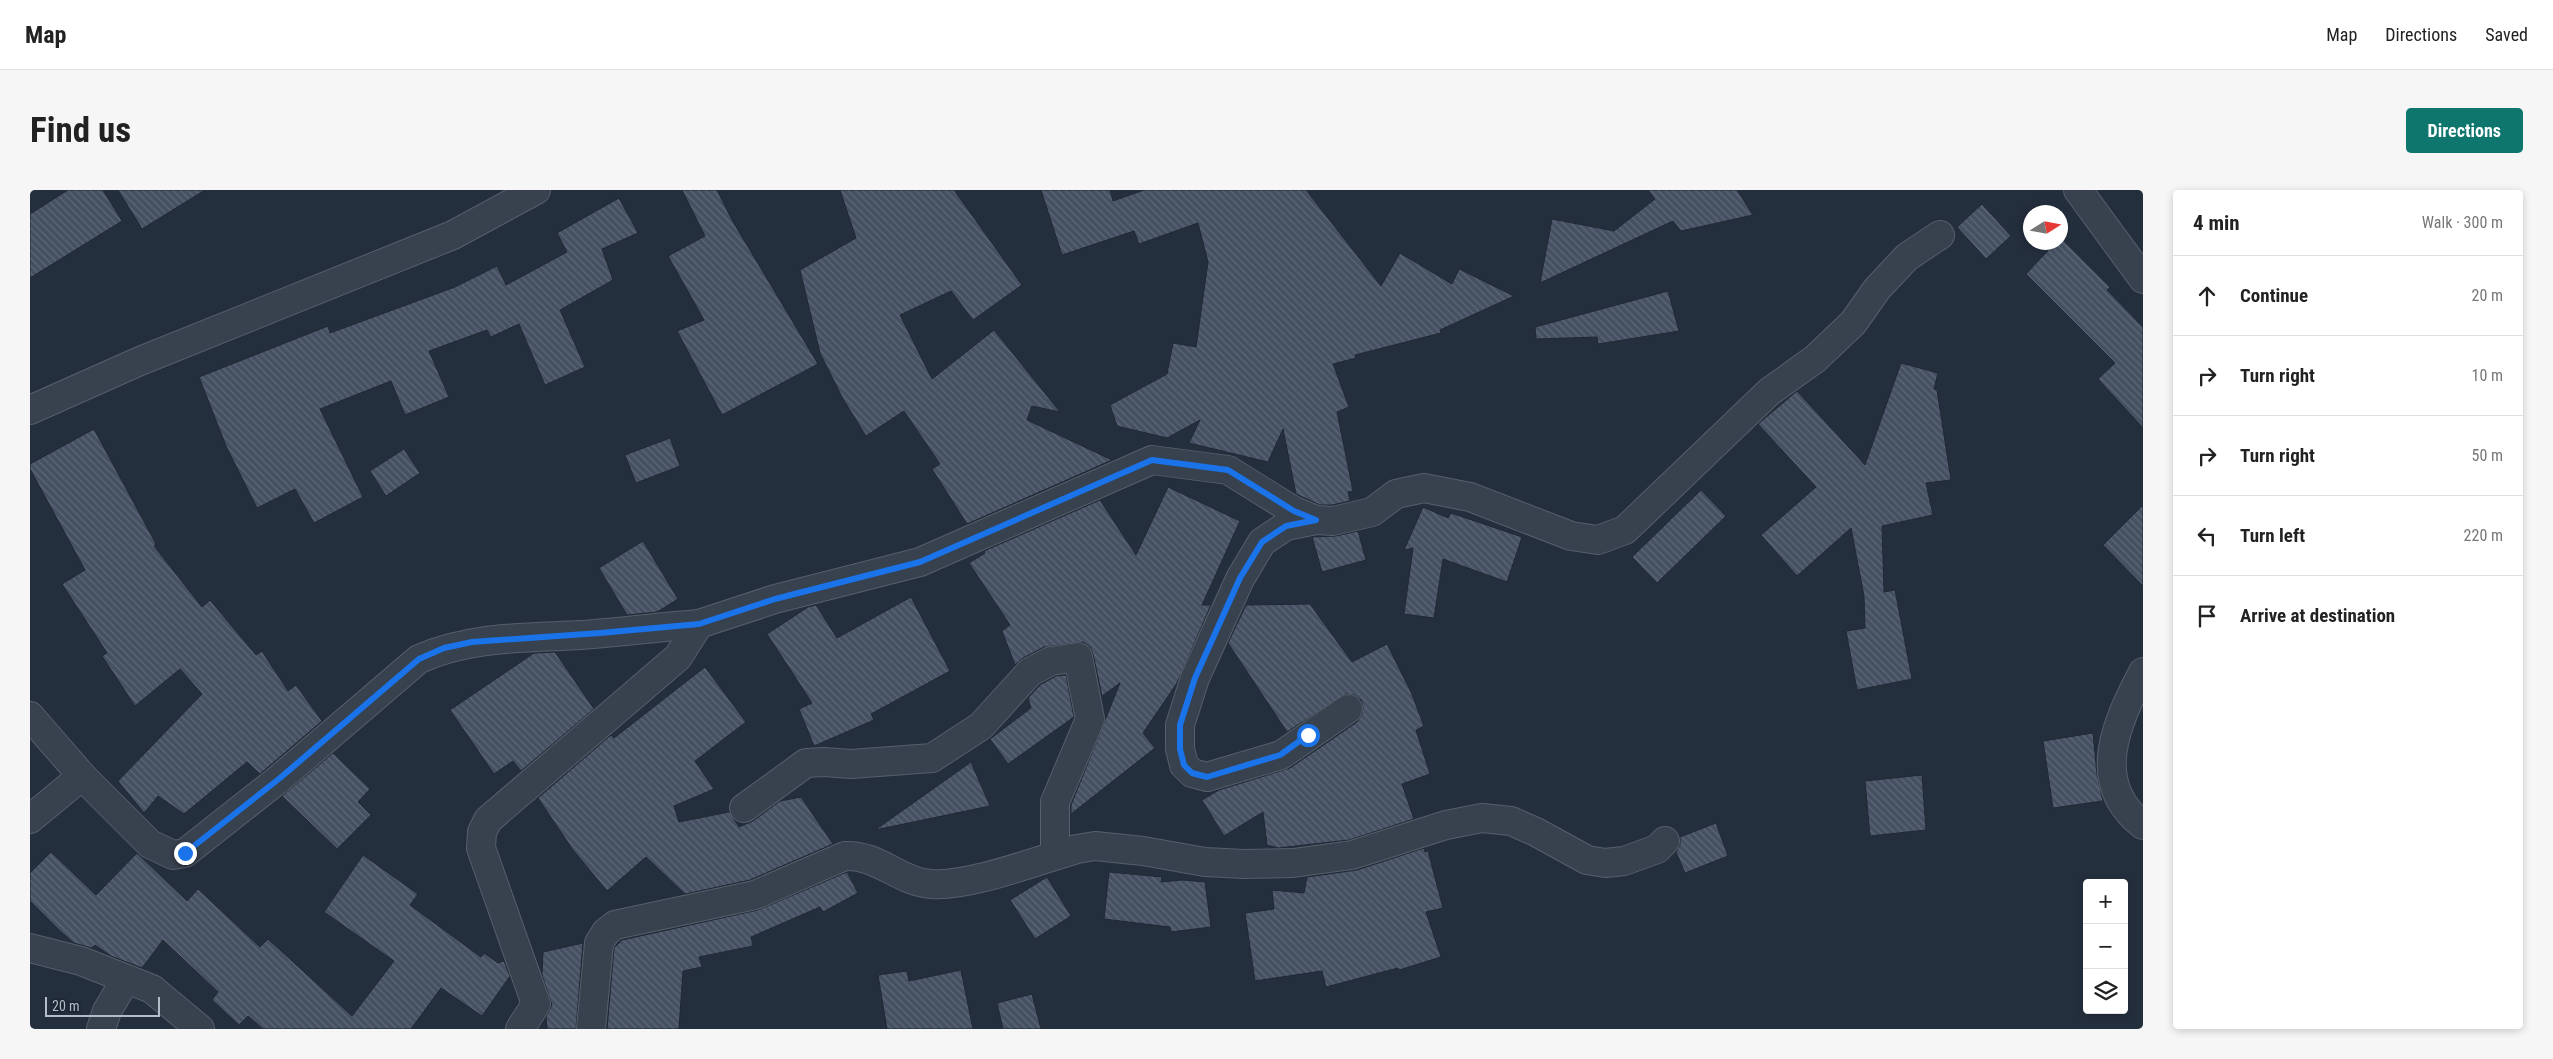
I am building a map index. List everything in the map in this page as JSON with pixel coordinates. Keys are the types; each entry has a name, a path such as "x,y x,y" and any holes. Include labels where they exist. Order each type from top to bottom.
{"street":[{"path":"30,410 140,361 453,235 536,190"},
{"path":"2078,190 2143,279"},
{"path":"1348,709 1280,755 1207,777 1192,773 1184,765 1180,749 1180,725 1195,678 1240,578 1262,542 1286,526 1316,520 1333,521 1372,512 1396,494 1424,488 1470,497 1571,536 1598,540 1625,530 1769,392 1815,358 1853,323 1877,289 1907,257 1940,235"},
{"path":"30,716 82,776 150,844 173,855 185,853 280,778 419,659 444,648 472,642 699,624 775,599 920,562 1152,460 1228,470 1294,511 1316,520"},
{"path":"520,1029 536,1004 482,848 482,832 488,820 678,658 699,624"},
{"path":"744,808 806,763 851,764 932,758 981,726 1030,672 1051,661 1078,657 1090,719 1054,802 1055,855"},
{"path":"2143,672 2121,715 2111,755 2112,777 2118,798 2143,825"},
{"path":"30,819 82,776"},
{"path":"591,1029 599,943 606,932 614,925 755,895 845,856 859,855 907,877 931,884 958,882 1095,846 1143,851 1205,862 1244,864 1293,863 1352,855 1446,825 1482,818 1510,822 1536,832 1586,860 1624,861 1657,849 1665,841"},
{"path":"30,948 81,961 152,989 200,1029"},
{"path":"101,1029 107,1010 126,979"}],"building":[{"path":"68,190 103,190 122,221 30,278 30,214"},
{"path":"118,190 205,190 142,229"},
{"path":"682,190 717,190 732,220 818,364 722,415 677,331 704,320 668,256 705,236"},
{"path":"840,190 954,190 1022,285 973,320 951,291 900,315 932,379 994,330 1060,412 1032,406 1027,420 1112,460 967,524 932,469 940,464 904,411 866,436 843,399 820,353 800,270 856,238"},
{"path":"1041,190 1110,190 1113,201 1144,190 1306,190 1381,286 1400,253 1452,284 1459,269 1514,296 1440,330 1441,333 1355,355 1356,358 1333,364 1349,407 1337,412 1353,491 1348,492 1350,501 1332,505 1320,505 1296,494 1283,429 1268,462 1189,443 1200,420 1167,438 1117,426 1110,405 1167,374 1173,343 1196,347 1208,262 1198,223 1139,244 1134,231 1062,255"},
{"path":"1648,190 1737,190 1753,215 1681,231 1673,221 1540,283 1552,219 1614,231 1655,199"},
{"path":"619,198 638,233 602,249 613,280 560,310 585,367 545,385 519,324 491,337 487,330 429,351 449,397 405,415 391,381 320,409 363,497 314,523 295,489 257,508 226,446 199,377 328,326 330,333 455,287 497,266 506,285 567,252 557,233"},
{"path":"1982,204 2011,236 1986,259 1957,227"},
{"path":"2068,245 2110,287 2107,290 2143,327 2143,428 2098,379 2115,363 2026,274 2048,250 2068,250"},
{"path":"1668,291 1679,331 1598,344 1597,337 1536,339 1535,327"},
{"path":"1901,363 1938,373 1934,389 1937,390 1951,480 1926,483 1933,515 1882,526 1884,592 1895,590 1912,679 1857,690 1846,631 1865,628 1864,596 1851,528 1797,576 1761,535 1816,487 1758,424 1797,391 1865,465"},
{"path":"94,429 156,544 154,546 202,607 210,600 256,655 262,651 288,691 296,685 322,721 260,774 247,762 184,814 158,796 144,813 118,781 202,694 180,669 135,706 102,656 107,653 62,584 85,570 30,469 30,464"},
{"path":"670,438 680,466 636,483 625,455"},
{"path":"404,449 420,473 386,496 370,471"},
{"path":"1168,487 1240,521 1202,605 1211,605 1177,683 1143,733 1155,748 1071,814 1071,805 1120,683 1102,696 1093,654 1090,647 1083,642 1044,647 1023,658 1015,665 1002,631 1010,625 969,563 985,553 984,551 1100,500 1136,555"},
{"path":"1701,490 1726,516 1657,583 1632,557"},
{"path":"2143,505 2143,586 2103,545"},
{"path":"1423,507 1448,518 1451,513 1522,537 1507,582 1443,559 1434,618 1404,614 1413,548 1404,550"},
{"path":"1358,531 1366,560 1322,572 1312,537 1336,536"},
{"path":"643,541 678,599 657,612 627,615 599,568"},
{"path":"911,597 950,671 871,714 874,720 814,746 799,709 812,703 767,634 808,607 816,605 837,638"},
{"path":"1310,604 1352,662 1387,644 1411,692 1424,726 1416,730 1430,774 1402,784 1414,819 1349,840 1278,848 1267,845 1263,812 1224,836 1202,800 1219,790 1290,768 1357,722 1362,715 1363,707 1361,700 1354,695 1346,694 1287,732 1228,643 1246,605"},
{"path":"555,652 594,709 521,771 513,761 494,774 450,710 534,653"},
{"path":"705,667 746,722 695,761 714,789 674,806 679,822 729,812 739,827 753,821 780,801 801,797 833,844 750,880 685,894 646,857 607,891 573,850 538,798 611,735 614,738"},
{"path":"1066,675 1074,717 1008,764 990,739 1031,708 1028,698 1040,685 1056,676"},
{"path":"2093,733 2097,774 2103,801 2053,808 2043,741"},
{"path":"333,753 370,789 358,802 371,815 337,849 282,796"},
{"path":"971,762 990,806 875,830"},
{"path":"1922,775 1926,830 1870,836 1865,781"},
{"path":"1716,823 1728,856 1685,873 1676,852 1680,845 1680,837"},
{"path":"1424,848 1425,852 1428,851 1443,908 1426,912 1441,957 1399,970 1398,968 1326,987 1322,971 1255,981 1245,913 1274,909 1272,890 1304,893 1307,877 1357,870"},
{"path":"51,852 96,895 137,853 187,901 198,889 260,947 268,939 352,1016 394,961 324,912 363,855 418,894 410,905 481,957 484,953 498,963 504,961 510,976 482,1016 441,988 411,1029 263,1029 248,1016 239,1025 212,1000 218,992 163,940 142,968 111,956 95,945 92,948 74,943 60,931 30,901 30,873"},
{"path":"847,872 858,893 823,912 820,907 751,937 753,946 699,957 702,967 683,971 679,1029 607,1029 614,948 622,940 758,910"},
{"path":"1109,872 1162,877 1161,882 1182,880 1205,882 1211,927 1171,932 1170,927 1104,919"},
{"path":"1047,877 1071,916 1035,939 1010,900"},
{"path":"583,943 576,1029 547,1029 546,1017 552,1005 542,975 543,952"},
{"path":"961,970 973,1029 887,1029 878,975 907,971 909,981"},
{"path":"1032,994 1041,1029 1003,1029 997,1003"}],"route":[{"path":"185,853 219,824 280,778 419,659 444,648 472,642 699,624 775,599 920,562 1152,460 1228,470 1294,511 1316,520 1286,526 1262,542 1240,578 1195,678 1180,725 1180,749 1184,765 1192,773 1207,777 1280,755 1308,735"}]}
